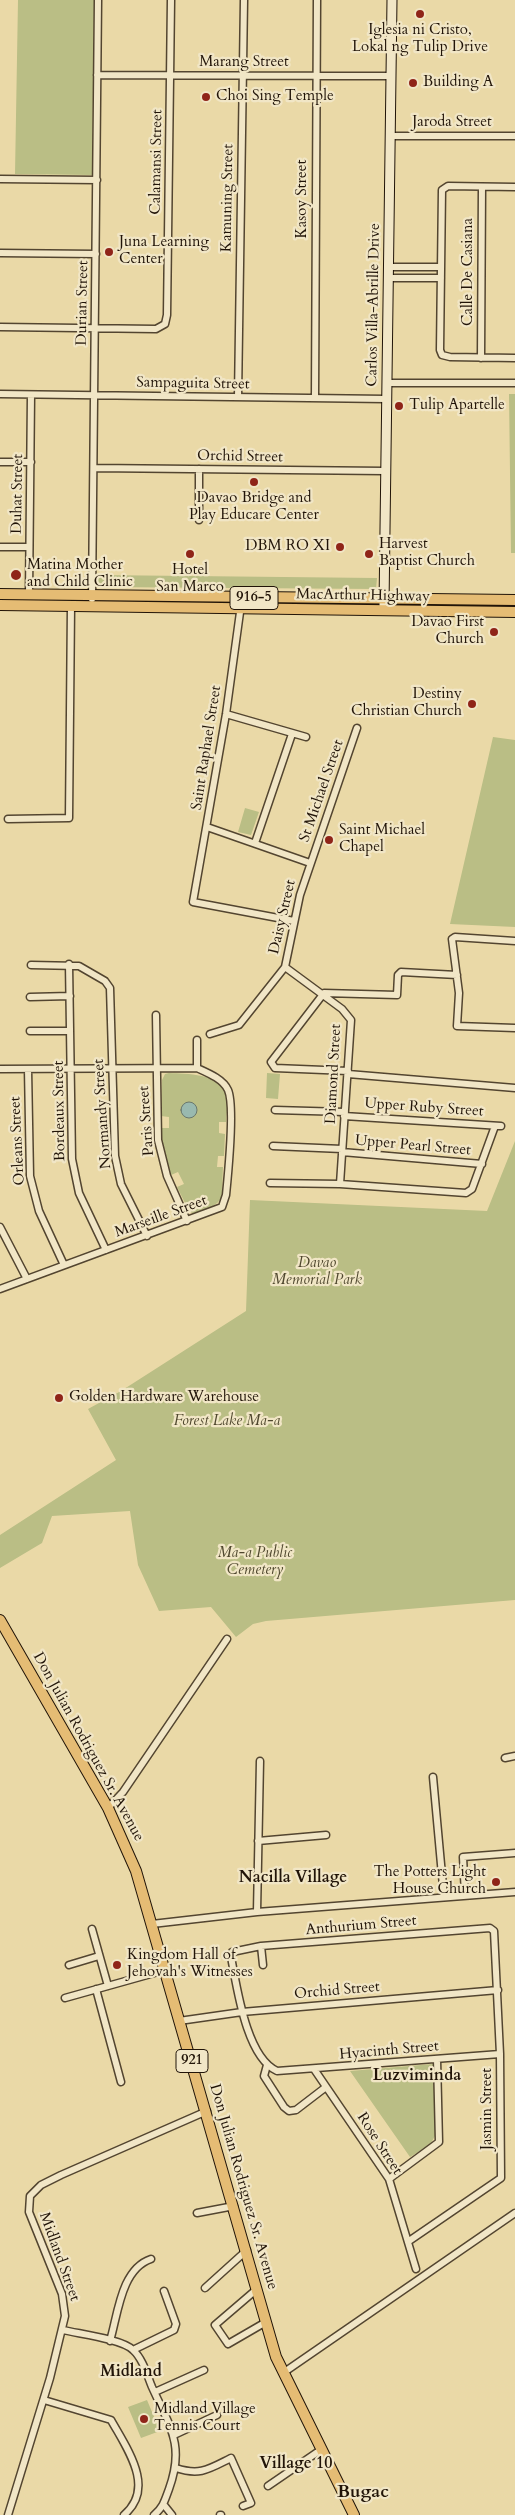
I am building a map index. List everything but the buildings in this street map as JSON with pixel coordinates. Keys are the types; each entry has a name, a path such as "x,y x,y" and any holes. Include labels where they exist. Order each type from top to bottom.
{"main road":[{"name":"Carlos Villa-Abrille Drive","path":"384,610 392,0"},
{"name":"MacArthur Highway","path":"0,594 515,600"},
{"path":"498,600 498,612"},
{"name":"MacArthur Highway","path":"0,605 515,612"},
{"name":"Don Julian Rodriguez Sr. Avenue","path":"0,1620 108,1808 136,1871 207,2111 256,2289 283,2374 354,2515"}],"street":[{"name":"Durian Street","path":"92,607 98,0"},
{"name":"Calamansi Street","path":"95,328 156,329 165,324 168,315 171,0"},
{"name":"Kamuning Street","path":"238,397 244,0"},
{"name":"Kasoy Street","path":"314,398 317,0"},
{"name":"Marang Street","path":"97,75 391,76"},
{"name":"Jaroda Street","path":"390,136 515,136"},
{"path":"0,179 96,180"},
{"path":"515,187 448,186 442,190 440,350 442,355 515,358"},
{"name":"Calle De Casiana","path":"481,358 482,187"},
{"path":"0,253 96,254"},
{"path":"388,267 441,267"},
{"path":"412,267 412,278"},
{"path":"388,278 441,278"},
{"path":"0,327 95,328"},
{"path":"387,383 515,384"},
{"name":"Sampaguita Street","path":"0,394 386,399"},
{"name":"Duhat Street","path":"29,594 31,395"},
{"path":"0,462 30,462"},
{"name":"Orchid Street","path":"94,468 386,471"},
{"path":"199,469 200,520"},
{"path":"0,547 29,547"},
{"name":"Saint Raphael Street","path":"241,598 226,714 193,902 294,921"},
{"path":"8,819 69,818 71,606"},
{"path":"226,714 306,737"},
{"name":"St Michael Street","path":"310,863 357,728"},
{"path":"255,843 292,734"},
{"path":"207,827 310,863"},
{"name":"Daisy Street","path":"210,1034 239,1025 285,967 294,921 310,863"},
{"path":"515,941 454,937 452,941 457,975 457,1026 515,1028"},
{"path":"31,965 69,964"},
{"name":"Normandy Street","path":"69,964 83,967 109,984 111,992 111,1069 115,1156 121,1184 147,1236"},
{"name":"Bordeaux Street","path":"69,964 72,1159 75,1179 86,1212 106,1250"},
{"name":"Diamond Street","path":"285,967 342,1008 350,1020 340,1184"},
{"path":"457,975 401,972 398,974 397,995 330,992 323,994 273,1057 271,1066 277,1069 348,1072 515,1088"},
{"path":"30,997 70,996"},
{"name":"Paris Street","path":"156,1015 160,1152 167,1176 187,1221"},
{"path":"30,1030 70,1031"},
{"path":"0,1069 198,1068 196,1040"},
{"name":"Marseille Street","path":"0,1289 222,1207 226,1195 229,1166 230,1119 228,1090 218,1080 198,1068"},
{"name":"Orleans Street","path":"28,1069 30,1176 39,1211 64,1265"},
{"name":"Upper Ruby Street","path":"275,1110 498,1126 482,1164"},
{"name":"Upper Pearl Street","path":"272,1146 342,1150 482,1164"},
{"path":"270,1184 340,1184 468,1193 482,1164"},
{"path":"0,1227 26,1279"},
{"path":"108,1808 123,1792 227,1639"},
{"path":"504,1758 515,1756"},
{"path":"257,1912 260,1761"},
{"path":"434,1777 444,1897"},
{"path":"258,1841 326,1835"},
{"path":"465,1895 463,1857 515,1853"},
{"path":"152,1924 257,1912 515,1892"},
{"path":"92,1929 108,1986"},
{"name":"Anthurium Street","path":"242,2012 232,1952 261,1946 493,1929"},
{"name":"Jasmin Street","path":"409,2241 501,2178 498,1990 493,1929"},
{"path":"261,1946 263,1965"},
{"path":"69,1965 99,1956"},
{"path":"65,1998 165,1970"},
{"path":"96,1989 121,2082"},
{"name":"Orchid Street","path":"179,2021 242,2012 498,1990"},
{"path":"242,2012 250,2034 267,2065 264,2076 284,2107 289,2111 296,2110 326,2087"},
{"name":"Hyacinth Street","path":"267,2065 280,2072 500,2054"},
{"path":"389,2179 439,2142 437,2059"},
{"name":"Rose Street","path":"314,2069 389,2179 416,2268"},
{"name":"Midland Street","path":"8,2515 44,2400 63,2330 65,2308 29,2212 30,2196 42,2185 207,2111"},
{"path":"197,2213 234,2206"},
{"path":"283,2374 515,2213"},
{"path":"205,2288 246,2250"},
{"path":"110,2341 127,2281 135,2268 151,2259"},
{"path":"256,2289 216,2325 228,2344 266,2322"},
{"path":"133,2350 174,2330 176,2324 164,2291"},
{"path":"63,2330 110,2341 133,2350 155,2392 174,2435 177,2448 176,2468 164,2505 154,2515"},
{"path":"155,2392 204,2370"},
{"path":"44,2400 111,2420 134,2464 139,2488 135,2506 124,2515"},
{"path":"174,2435 218,2415"},
{"path":"268,2486 322,2449"},
{"path":"176,2468 190,2472 201,2472 231,2458 251,2503 243,2506"},
{"path":"164,2505 172,2515"}],"green space":[{"path":"18,0 94,0 92,175 15,174"},
{"path":"509,394 515,394 515,553 511,553"},
{"path":"97,575 377,578 376,589 97,587"},
{"path":"493,737 515,740 515,927 450,924"},
{"path":"245,808 259,812 251,835 238,832"},
{"path":"267,1073 280,1074 278,1099 266,1098"},
{"path":"165,1074 210,1078 223,1087 227,1094 226,1122 219,1122 219,1133 225,1134 224,1156 218,1156 217,1167 223,1167 222,1194 218,1203 194,1214 189,1211 177,1187 184,1184 178,1172 171,1175 164,1152 161,1128 169,1128 169,1117 161,1116 162,1080"},
{"path":"515,1141 515,1600 266,1621 253,1624 236,1637 211,1607 159,1611 138,1565 130,1511 52,1516 42,1543 0,1568 0,1535 116,1460 88,1409 121,1391 246,1311 250,1200 487,1211"},
{"path":"433,2064 436,2134 430,2145 410,2157 350,2071"},
{"name":"Midland Village Tennis Court","path":"147,2400 160,2431 141,2438 128,2407"}],"water":[{"path":"189,1102 197,1110 189,1118 181,1110"}],"place":[{"name":"Iglesia ni Cristo, Lokal ng Tulip Drive","path":"420,14"},
{"name":"Building A","path":"413,83"},
{"name":"Choi Sing Temple","path":"206,97"},
{"name":"Juna Learning Center","path":"109,252"},
{"name":"Tulip Apartelle","path":"399,406"},
{"name":"Davao Bridge and Play Educare Center","path":"254,482"},
{"name":"DBM RO XI","path":"340,547"},
{"name":"Hotel San Marco","path":"190,554"},
{"name":"Harvest Baptist Church","path":"369,554"},
{"name":"Matina Mother and Child Clinic","path":"16,575"},
{"name":"Davao First Church","path":"494,632"},
{"name":"Destiny Christian Church","path":"472,704"},
{"name":"Saint Michael Chapel","path":"329,840"},
{"name":"Golden Hardware Warehouse","path":"59,1398"},
{"name":"The Potters Light House Church","path":"496,1882"},
{"name":"Kingdom Hall of Jehovah's Witnesses","path":"117,1965"},
{"name":"Midland Village Tennis Court","path":"144,2419"}],"district":[{"name":"Nacilla Village","path":"293,1878"},
{"name":"Luzviminda","path":"417,2076"},
{"name":"Midland","path":"131,2372"},
{"name":"Village 10","path":"296,2464"},
{"name":"Bugac","path":"363,2493"}],"park label":[{"name":"Davao Memorial Park","path":"317,1272"},
{"name":"Forest Lake Ma-a","path":"227,1422"},
{"name":"Ma-a Public Cemetery","path":"255,1562"}]}
